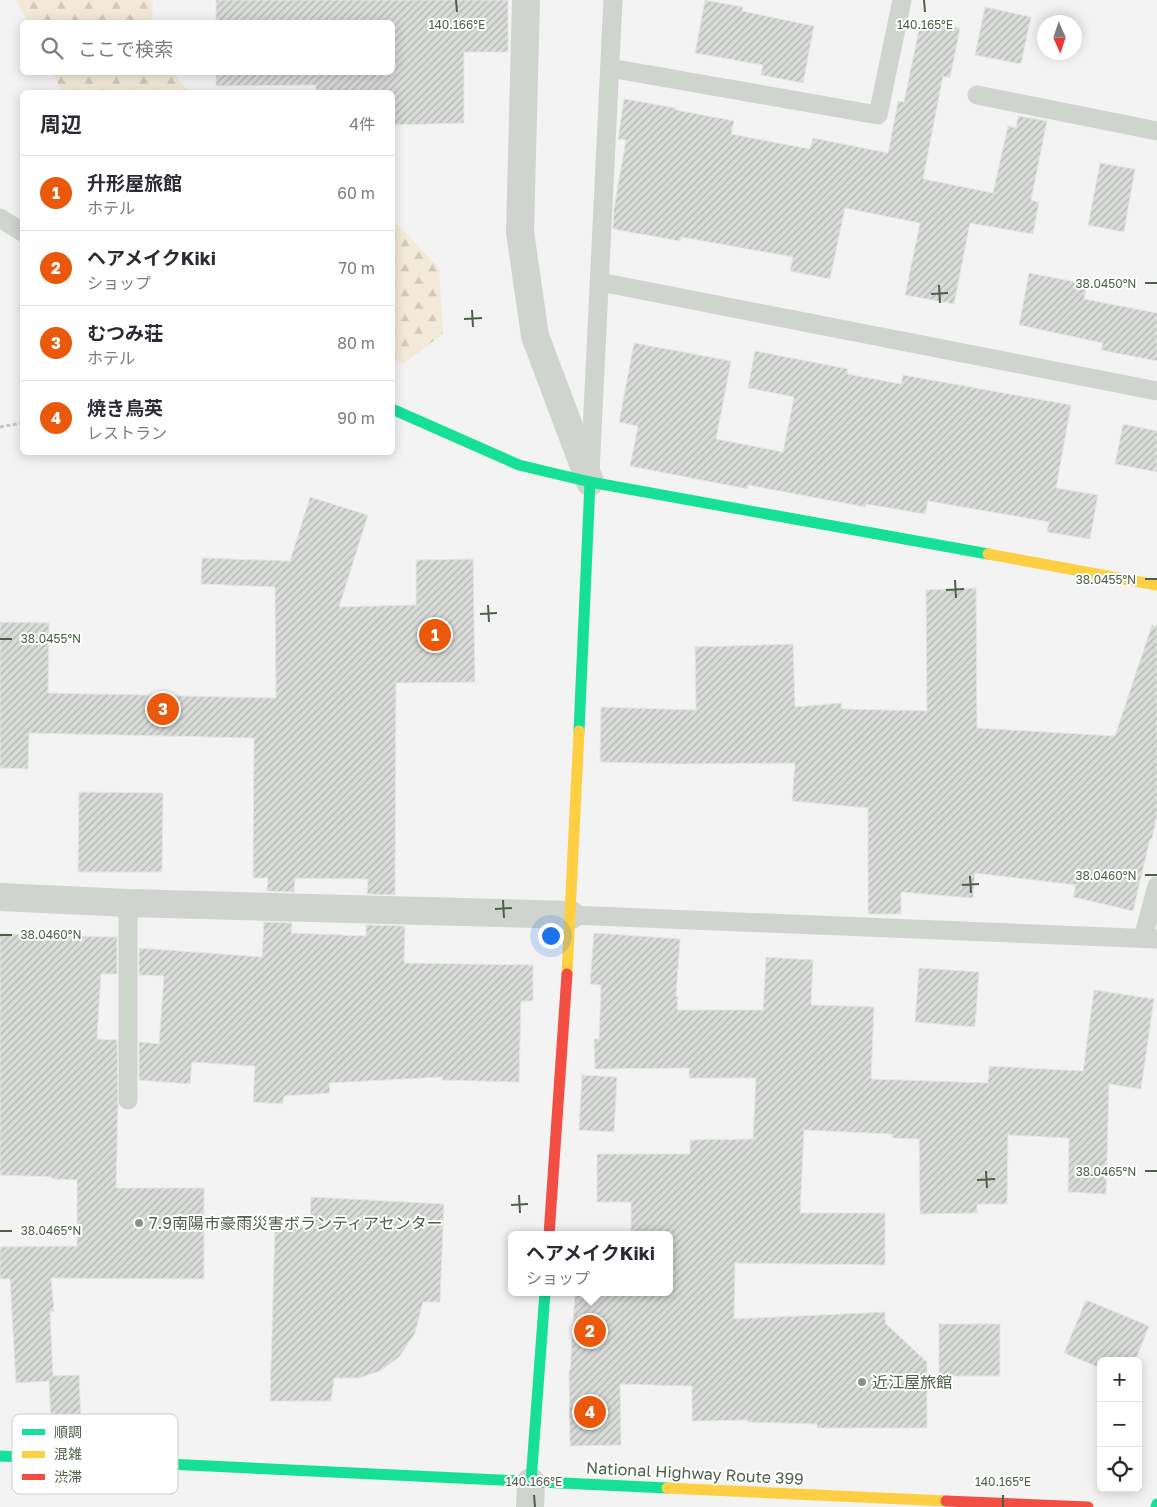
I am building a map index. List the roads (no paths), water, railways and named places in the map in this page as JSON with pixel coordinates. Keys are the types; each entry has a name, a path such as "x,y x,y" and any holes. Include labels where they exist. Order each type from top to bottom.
{"main road":[{"path":"395,409 519,465 590,482 1157,585"},
{"path":"549,1231 572,915 590,482"},
{"path":"531,1495 544,1296"},
{"name":"National Highway Route 399","path":"178,1469 531,1495 1088,1507"}],"street":[{"path":"526,0 520,232 535,336 590,482"},
{"path":"0,898 572,915"}],"lane":[{"path":"590,482 613,0"},
{"path":"610,68 878,115 902,0"},
{"path":"977,96 1157,130"},
{"path":"0,218 20,231"},
{"path":"600,282 1157,391"},
{"path":"572,915 1150,939 1157,886"},
{"path":"128,903 128,1100"}],"place":[{"name":"升形屋旅館","path":"435,635"},
{"name":"むつみ荘","path":"163,709"},
{"name":"7.9南陽市豪雨災害ボランティアセンター","path":"139,1223"},
{"name":"ヘアメイクKiki","path":"590,1331"},
{"name":"近江屋旅館","path":"862,1382"},
{"name":"焼き鳥英","path":"590,1412"}]}
